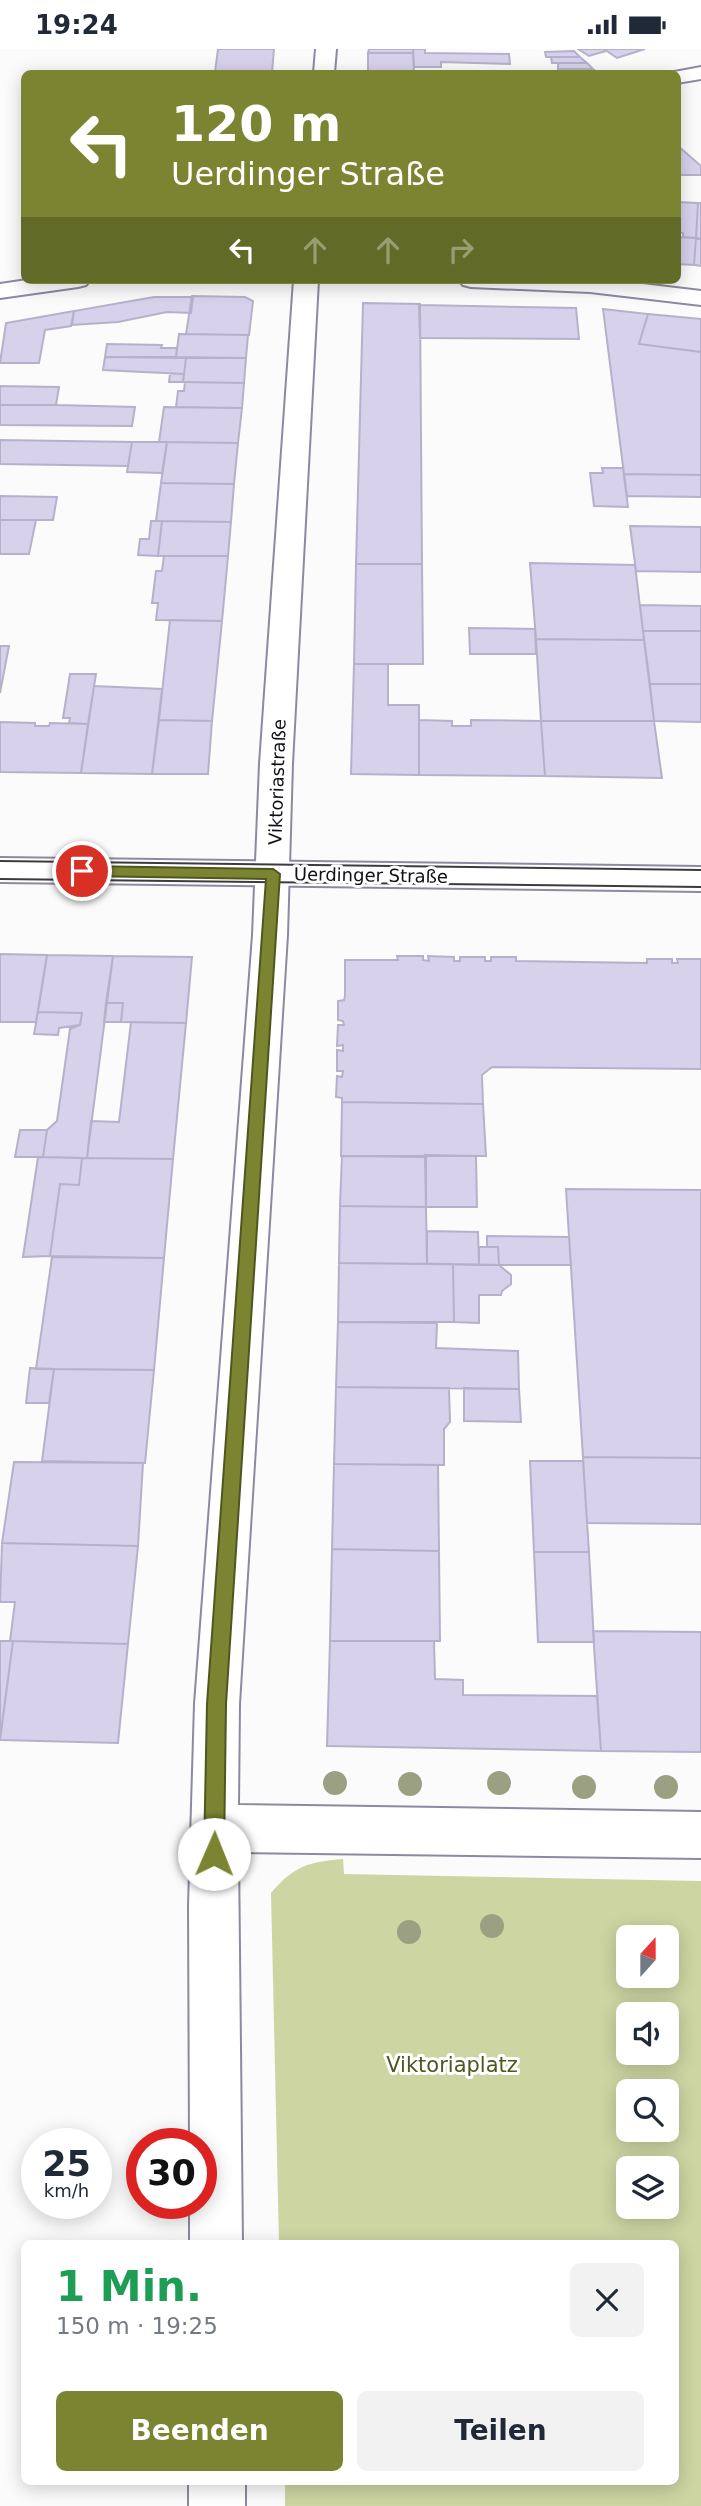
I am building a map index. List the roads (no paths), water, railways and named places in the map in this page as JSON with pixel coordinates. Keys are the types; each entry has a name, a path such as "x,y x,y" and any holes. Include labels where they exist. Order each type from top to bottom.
{"street":[{"path":"324,70 326,49"},
{"path":"681,76 701,73"},
{"path":"0,291 50,284"},
{"name":"Viktoriastraße","path":"214,1828 217,1704 273,874 276,765 306,284"},
{"path":"566,284 701,298"},
{"name":"Uerdinger Straße","path":"0,870 701,879"},
{"path":"216,2240 214,1828 701,1835"},
{"path":"217,2485 218,2506"}],"tram line":[{"path":"0,861 701,870"},
{"path":"0,879 701,887"}],"park label":[{"name":"Viktoriaplatz","path":"452,2065"}]}
